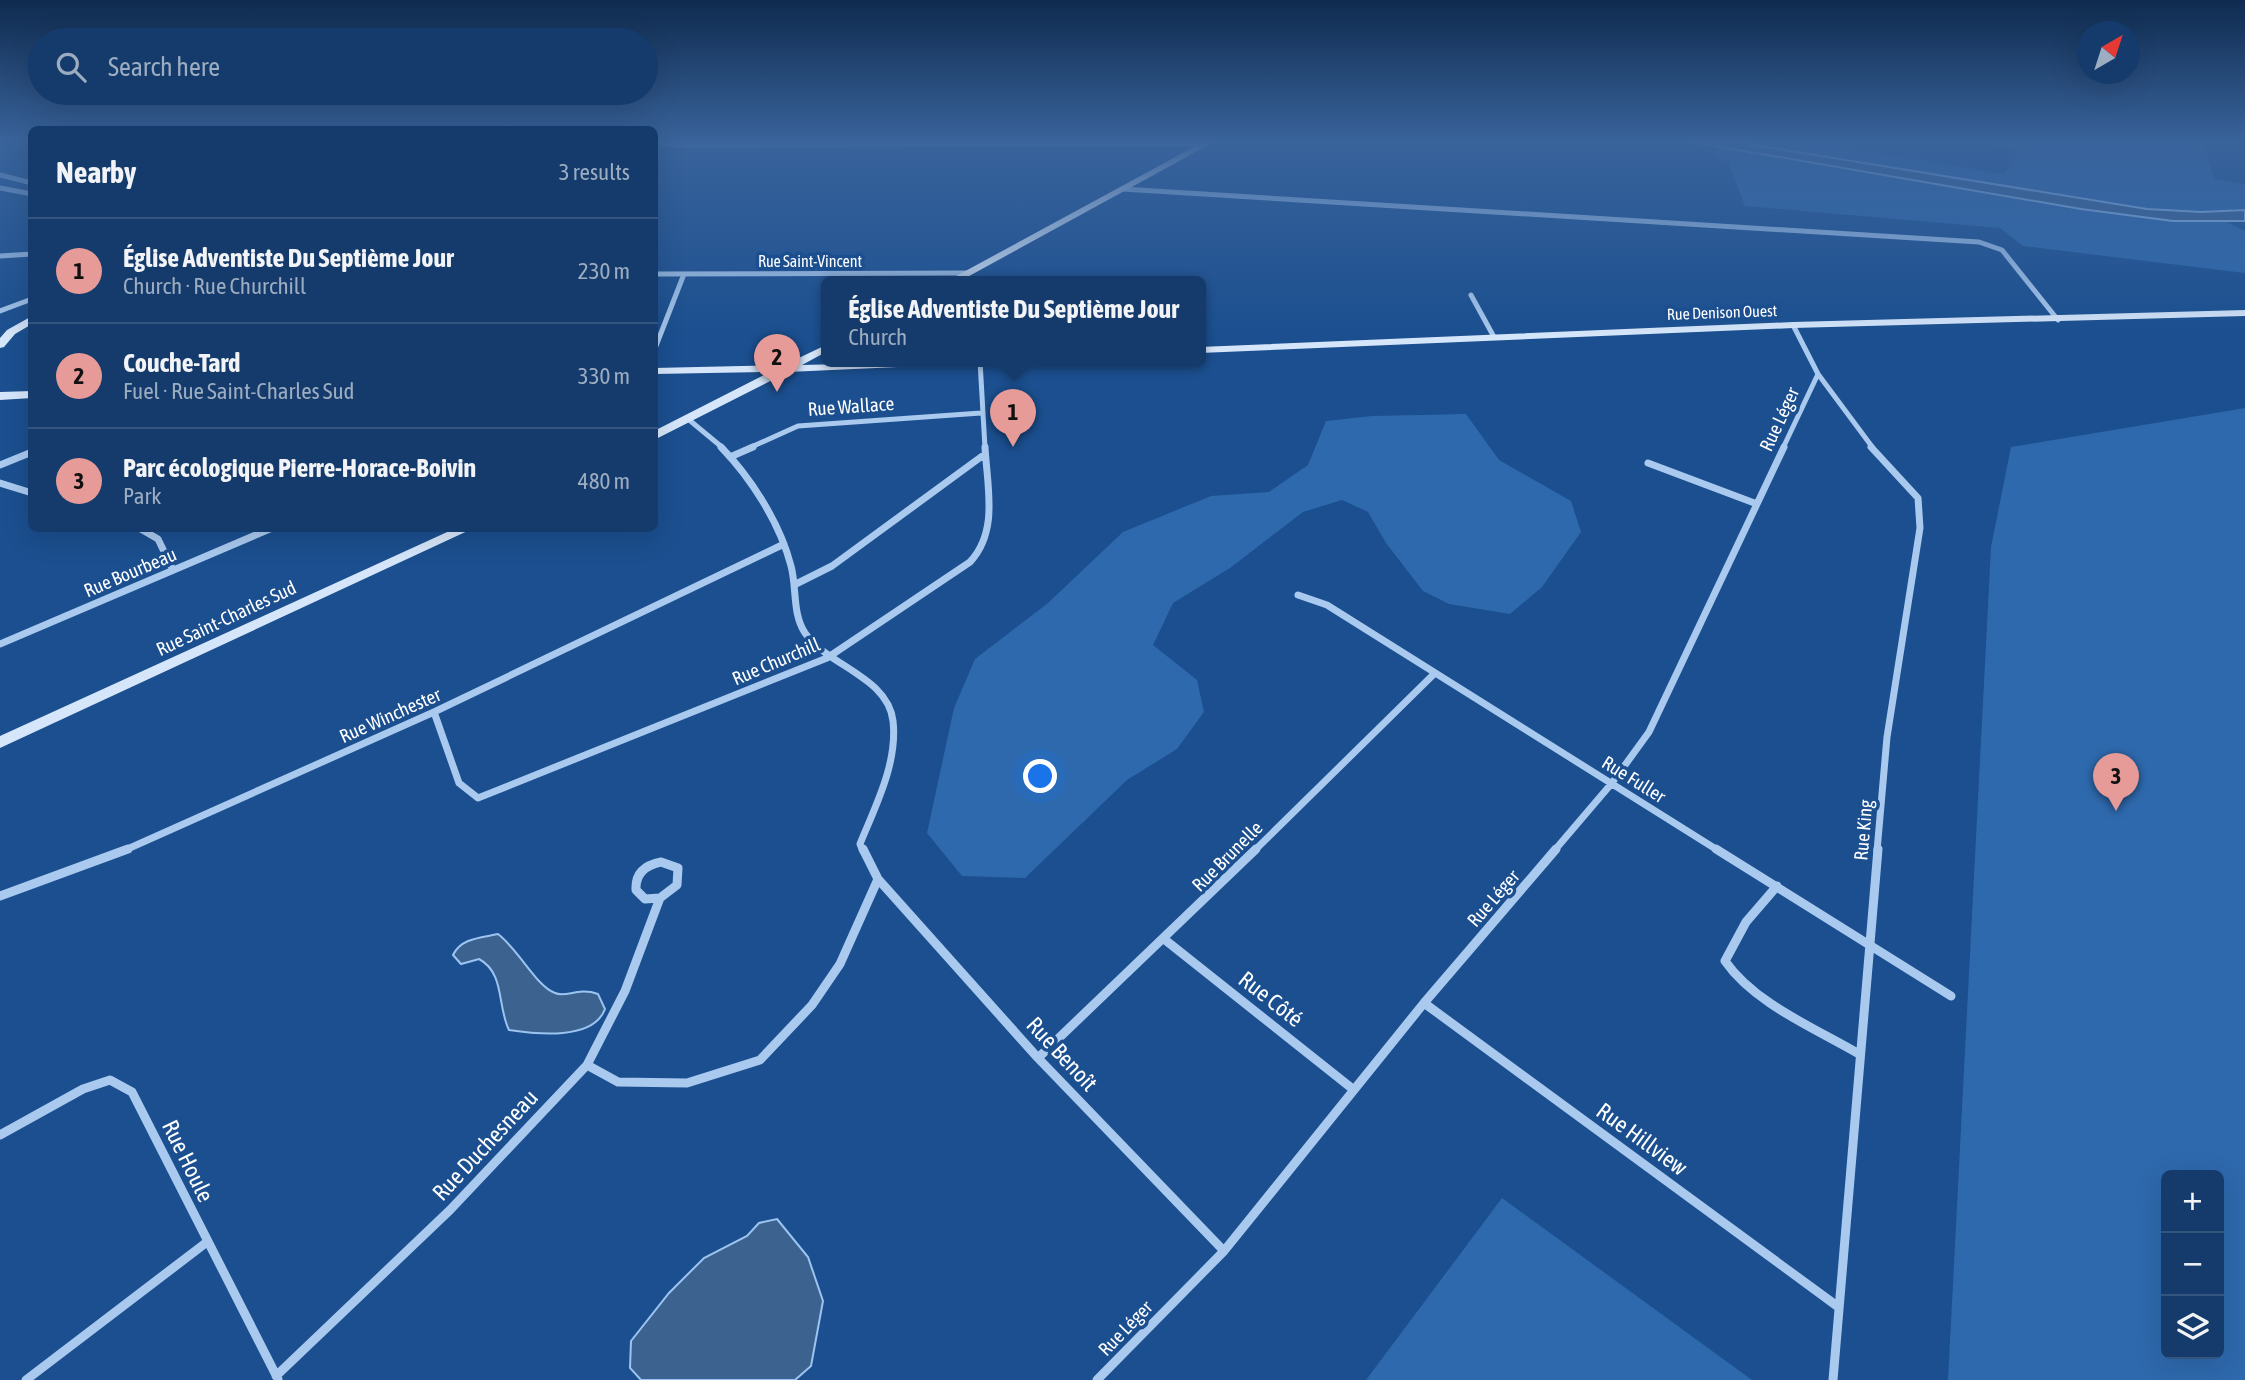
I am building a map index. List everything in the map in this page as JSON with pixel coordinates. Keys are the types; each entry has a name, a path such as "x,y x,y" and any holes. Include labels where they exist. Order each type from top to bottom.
{"street":[{"path":"961,276 1090,206"},
{"path":"1403,206 1979,242 2002,250 2058,320"},
{"path":"0,256 28,254"},
{"name":"Rue Saint-Vincent","path":"658,274 966,273"},
{"path":"658,341 684,274"},
{"path":"1471,295 1494,337"},
{"path":"0,311 28,300"},
{"name":"Rue Denison Ouest","path":"1206,350 1793,326 2245,313"},
{"path":"0,345 11,331 28,322"},
{"name":"Rue King","path":"1793,326 1818,374 1879,457 1918,498 1920,528 1887,737 1837,1306 1833,1380"},
{"path":"658,434 821,350"},
{"path":"658,371 862,367"},
{"name":"Rue Churchill","path":"434,712 459,783 478,798 827,658 970,562 982,549 989,526 979,367"},
{"name":"Rue Léger","path":"1097,1380 1224,1251 1424,1003 1612,783 1649,732 1818,374"},
{"path":"0,396 28,394"},
{"name":"Rue Wallace","path":"730,457 798,426 981,413"},
{"name":"Rue Benoît","path":"688,419 730,457 784,544 796,584 801,627 827,658 878,692 889,705 894,735 887,771 860,844 878,879 1038,1058 1224,1251"},
{"path":"796,584 832,566 985,453"},
{"path":"0,465 28,454"},
{"path":"1648,463 1757,504"},
{"path":"0,483 28,492"},
{"path":"146,532 158,539 173,570"},
{"name":"Rue Bourbeau","path":"0,645 263,532"},
{"name":"Rue Saint-Charles Sud","path":"0,742 459,532"},
{"name":"Rue Winchester","path":"0,896 141,844 434,712 784,544"},
{"name":"Rue Fuller","path":"1298,595 1327,606 1951,996"},
{"name":"Rue Brunelle","path":"1038,1058 1164,939 1435,673"},
{"name":"Rue Duchesneau","path":"277,1378 450,1210 587,1065 625,990 660,898 673,891 680,879 677,869 668,862 647,866 635,884 636,890 645,899 660,898"},
{"path":"587,1065 618,1082 687,1083 760,1060 812,1005 840,964 878,879"},
{"path":"1777,886 1746,922 1725,961 1728,970 1756,991 1859,1054"},
{"name":"Rue Côté","path":"1164,939 1354,1090"},
{"name":"Rue Hillview","path":"1424,1003 1837,1306"},
{"name":"Rue Houle","path":"0,1135 83,1089 110,1080 132,1092 277,1378"},
{"path":"26,1380 207,1242"}],"shaded area":[{"path":"1750,206 2066,206 2173,221 2227,222 2245,231 2245,273 2023,246 2000,228"},
{"path":"2066,206 2131,206 2201,212 2245,210 2245,221 2173,221"},
{"path":"2131,206 2245,206 2245,210 2201,212"},
{"path":"2245,408 2245,1380 1948,1380 1991,547 2011,447"},
{"path":"1466,414 1499,460 1571,501 1581,532 1542,587 1510,614 1449,604 1423,591 1386,543 1368,512 1342,500 1303,512 1230,568 1173,603 1153,645 1197,680 1204,712 1177,749 1127,780 1025,878 962,876 927,833 954,708 975,659 1048,603 1123,532 1211,496 1269,492 1308,465 1326,421 1372,416"},
{"path":"498,934 548,989 559,994 598,994 605,1009 599,1019 589,1026 563,1033 509,1030 493,973 479,959 461,964 453,955 456,949 466,942"},
{"path":"1502,1198 1752,1380 1366,1380"},
{"path":"777,1219 808,1257 823,1301 811,1366 795,1380 641,1380 630,1368 631,1341 669,1293 704,1258 747,1236 759,1223"}],"place":[{"name":"Couche-Tard","path":"777,392"},
{"name":"Église Adventiste Du Septième Jour","path":"1013,447"},
{"name":"Parc écologique Pierre-Horace-Boivin","path":"2116,811"}]}
